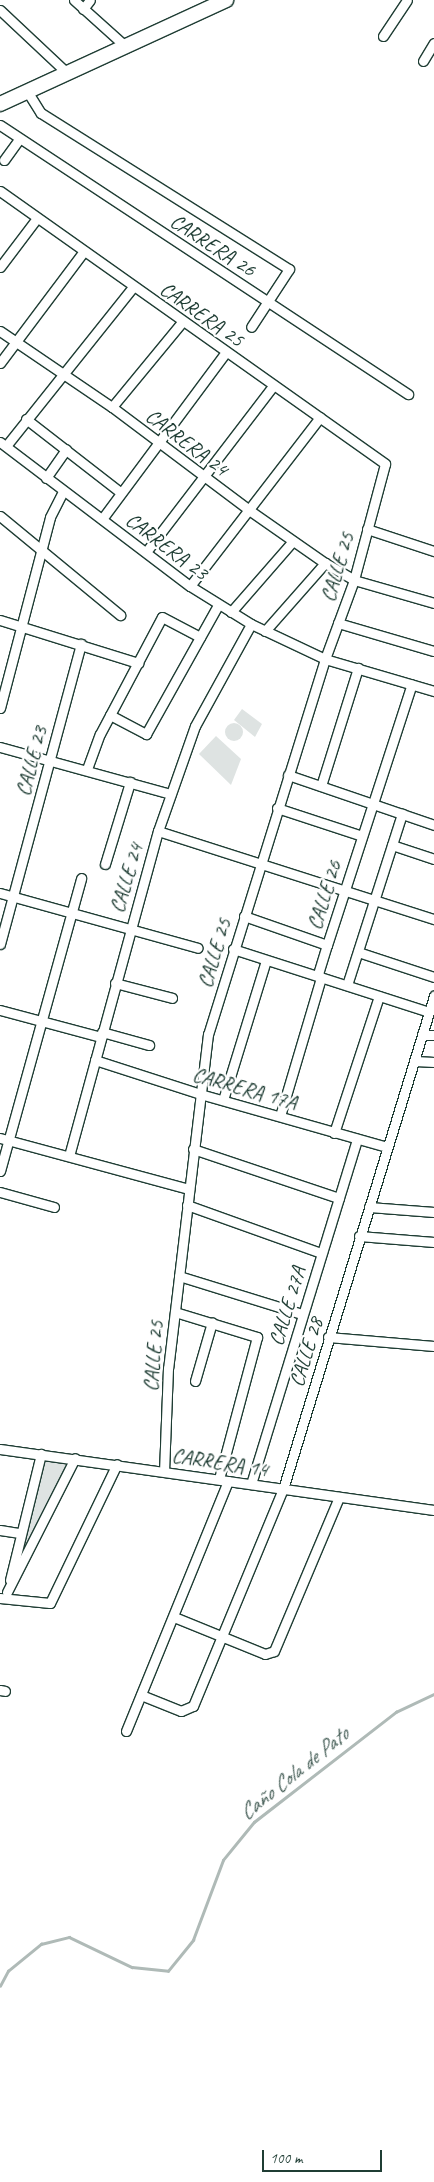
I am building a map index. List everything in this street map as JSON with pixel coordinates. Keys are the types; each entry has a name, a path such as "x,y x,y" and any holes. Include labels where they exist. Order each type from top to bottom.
{"main road":[{"path":"1,101 27,91 226,0"}],"street":[{"path":"75,0 125,46"},
{"path":"83,9 90,0"},
{"path":"384,36 407,0"},
{"path":"0,10 67,73"},
{"path":"423,61 434,44"},
{"path":"27,91 41,113 289,269 251,327"},
{"name":"CARRERA 26","path":"0,126 408,394"},
{"path":"4,160 19,139"},
{"name":"CARRERA 25","path":"0,191 182,322 385,464"},
{"path":"0,267 37,218"},
{"path":"0,363 84,251"},
{"path":"3,444 26,420 133,286"},
{"path":"112,407 182,322"},
{"name":"CARRERA 24","path":"0,331 112,407 248,510 325,564 354,580 434,603"},
{"path":"102,520 158,440 226,352"},
{"path":"146,552 273,386"},
{"path":"190,586 320,418"},
{"path":"26,420 120,492"},
{"name":"CARRERA 23","path":"3,444 63,492 190,586 250,624 324,658"},
{"path":"46,478 68,451"},
{"name":"CALLE 25","path":"164,1471 168,1368 208,1034 324,658 354,580 385,464"},
{"path":"0,708 23,627 53,507 63,492"},
{"path":"0,516 120,615"},
{"path":"368,529 434,551"},
{"path":"231,612 293,541"},
{"path":"265,631 325,564"},
{"path":"110,715 146,734 218,604"},
{"path":"87,769 110,715 162,617 200,637"},
{"path":"0,620 138,663"},
{"path":"338,623 434,651"},
{"name":"CALLE 24","path":"69,1156 129,928 158,831 195,726 250,624"},
{"name":"CALLE 23","path":"0,944 80,644"},
{"path":"324,658 434,691"},
{"path":"321,786 358,668"},
{"name":"CALLE 26","path":"280,1116 321,978 318,974 326,945 412,684"},
{"path":"0,747 87,769 171,794"},
{"path":"288,775 402,814 433,822"},
{"path":"105,864 130,782"},
{"path":"277,808 362,836"},
{"path":"347,985 402,814"},
{"path":"158,831 434,919"},
{"path":"392,845 434,859"},
{"path":"0,1172 81,878"},
{"path":"0,893 198,948"},
{"path":"244,916 326,945"},
{"path":"233,949 429,1012"},
{"path":"358,952 434,977"},
{"path":"223,1100 266,960"},
{"path":"115,983 172,998"},
{"path":"334,1132 379,996"},
{"name":"CALLE 28","path":"141,1695 181,1710 189,1710 222,1635 283,1489 434,996"},
{"path":"0,1010 41,1021 149,1044"},
{"path":"422,1035 434,1035"},
{"name":"CARRERA 17A","path":"95,1060 200,1094 387,1147"},
{"path":"415,1061 434,1062"},
{"path":"0,1138 189,1188"},
{"name":"CALLE 27A","path":"251,1484 357,1139"},
{"path":"193,1149 339,1198"},
{"path":"0,1192 54,1207"},
{"path":"187,1205 321,1252"},
{"path":"369,1207 434,1212"},
{"path":"360,1236 434,1242"},
{"path":"179,1276 302,1314"},
{"path":"126,1731 174,1617 224,1480 257,1337 175,1312"},
{"path":"194,1381 212,1322"},
{"path":"328,1337 434,1346"},
{"name":"CARRERA 14","path":"0,1448 434,1510"},
{"path":"4,1596 42,1454"},
{"path":"4,1596 76,1458"},
{"path":"4,1596 50,1603 118,1464"},
{"path":"174,1617 270,1653 339,1497"},
{"path":"0,1530 20,1533"}],"shaded area":[{"path":"242,709 262,724 255,737 234,720"},
{"path":"234,723 240,726 243,732 240,738 234,741 228,738 225,732 228,726"},
{"path":"216,736 241,759 231,785 199,754"},
{"path":"42,1457 71,1461 19,1565 15,1563"}],"waterway":[{"name":"Caño Cola de Pato","path":"0,1986 8,1971 41,1944 69,1937 132,1967 168,1971 193,1940 223,1860 254,1822 396,1712 434,1694"}]}
